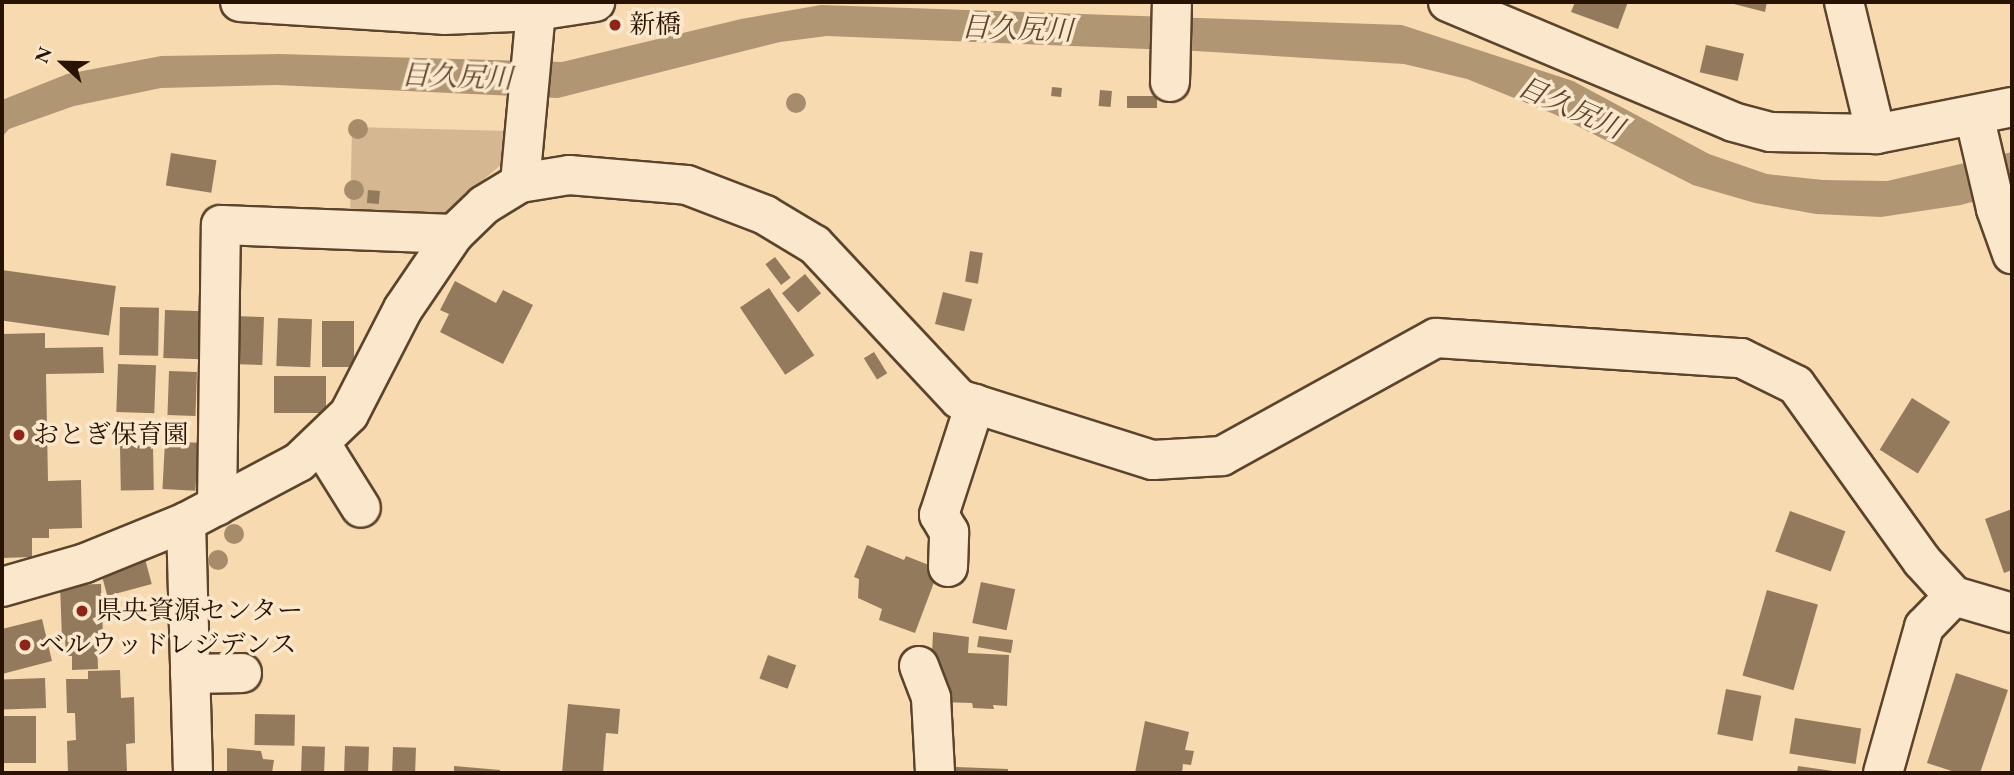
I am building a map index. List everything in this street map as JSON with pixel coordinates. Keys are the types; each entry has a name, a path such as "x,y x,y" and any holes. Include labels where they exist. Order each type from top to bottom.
{"street":[{"path":"240,2 444,15 534,24 595,2"},
{"path":"1170,76 1172,2"},
{"path":"1448,2 1733,122 1771,132 1876,134 1978,128 2012,107"},
{"path":"1844,2 1876,134"},
{"path":"520,183 534,24"},
{"path":"1978,128 2006,239"},
{"path":"2,587 85,563 201,514 299,462 321,444 349,414 404,309 454,234 484,205 520,183 569,175 688,185 765,215 815,245 959,399 1153,460 1222,456 1436,338 1741,358 1796,385 1922,561 1954,596 2012,613"},
{"path":"193,773 190,674 222,225 454,234"},
{"path":"948,568 949,532 939,515 975,404"},
{"path":"321,444 361,508"},
{"path":"1882,773 1924,627 1954,596"},
{"path":"919,666 931,698 935,773"},
{"path":"190,674 242,673"}],"shaded area":[{"path":"352,127 511,131 503,163 462,198 438,225 350,220"}],"water":[{"name":"目久尻川","path":"821,5 1402,25 1573,81 1709,154 1767,174 1823,180 1887,181 2012,152 2012,191 1961,205 1881,217 1816,214 1755,203 1693,185 1554,114 1467,79 1404,64 1196,51 827,36 780,42 558,98 277,85 161,88 74,106 9,129 2,137 2,100 67,74 161,56 279,54 562,62 741,19"}],"building":[{"path":"1575,2 1628,2 1618,29 1571,12"},
{"path":"1726,2 1767,2 1765,12"},
{"path":"1706,45 1744,54 1738,81 1700,72"},
{"path":"1052,87 1062,88 1061,97 1051,96"},
{"path":"1100,90 1112,91 1111,107 1099,106"},
{"path":"1127,96 1157,96 1157,108 1127,108"},
{"path":"171,153 216,160 211,193 166,186"},
{"path":"368,190 380,191 379,204 367,203"},
{"path":"970,251 983,253 978,284 965,282"},
{"path":"775,257 791,278 781,285 765,264"},
{"path":"2,270 116,286 109,336 2,320"},
{"path":"805,274 821,293 798,312 782,293"},
{"path":"455,281 496,303 503,290 533,305 503,364 440,332 449,314 440,310"},
{"path":"769,288 814,355 785,375 740,308"},
{"path":"943,292 972,299 964,331 935,324"},
{"path":"120,307 159,308 158,356 119,355"},
{"path":"165,310 203,311 201,359 163,358"},
{"path":"232,316 264,317 262,365 230,364"},
{"path":"278,318 312,319 310,367 276,366"},
{"path":"322,321 354,321 354,367 322,367"},
{"path":"45,333 45,348 103,347 104,373 46,374 48,481 81,480 82,528 49,529 49,538 32,538 32,557 2,558 2,334"},
{"path":"874,352 887,373 877,380 864,358"},
{"path":"118,364 156,365 154,413 116,412"},
{"path":"169,371 197,372 195,416 167,415"},
{"path":"274,376 326,376 326,413 274,413"},
{"path":"1912,398 1950,422 1918,474 1880,450"},
{"path":"165,441 198,443 195,491 162,489"},
{"path":"153,445 154,490 121,491 120,446"},
{"path":"2012,509 2012,570 2004,573 1985,519"},
{"path":"1790,511 1845,531 1831,572 1775,551"},
{"path":"867,545 904,560 906,556 939,569 915,633 879,620 882,609 858,598 859,579 854,577"},
{"path":"144,555 152,584 107,596 100,567"},
{"path":"981,582 1015,589 1007,630 972,623"},
{"name":"県央資源センター","path":"101,584 103,637 97,638 98,669 72,670 72,656 66,656 65,639 62,639 60,585"},
{"path":"1767,590 1818,605 1793,690 1742,676"},
{"name":"ベルウッドレジデンス","path":"42,619 52,661 2,674 2,629"},
{"path":"933,632 969,637 968,653 1009,655 1007,706 993,705 994,709 973,708 972,703 940,702 935,681 937,656 932,656"},
{"path":"979,636 1013,640 1011,653 977,647"},
{"path":"768,655 796,665 788,689 759,678"},
{"path":"120,670 121,698 134,697 135,743 126,744 127,773 68,773 67,741 76,740 75,713 67,713 66,679 88,679 88,671"},
{"path":"1956,673 2008,690 1980,773 1958,773 1927,763"},
{"path":"45,678 46,708 4,709 3,679"},
{"path":"1726,689 1761,696 1753,741 1717,734"},
{"path":"568,704 620,709 618,734 606,733 603,773 562,773"},
{"path":"255,714 295,715 294,746 254,745"},
{"path":"2,716 36,716 36,763 2,763"},
{"path":"1795,718 1861,728 1856,764 1789,754"},
{"path":"1145,721 1189,732 1185,750 1194,751 1191,765 1183,764 1182,773 1135,773"},
{"path":"302,746 325,747 324,773 301,773"},
{"path":"345,746 369,747 368,773 344,773"},
{"path":"393,747 416,748 415,773 392,773"},
{"path":"227,748 261,751 263,759 274,760 272,773 227,773"},
{"path":"454,766 500,770 500,773 454,773"},
{"path":"1798,766 1840,772 1797,773"},
{"path":"956,767 1008,769 1008,773 956,773"}],"place":[{"name":"新橋","path":"615,25"},
{"name":"おとぎ保育園","path":"19,435"},
{"name":"県央資源センター","path":"82,611"},
{"name":"ベルウッドレジデンス","path":"25,645"}]}
